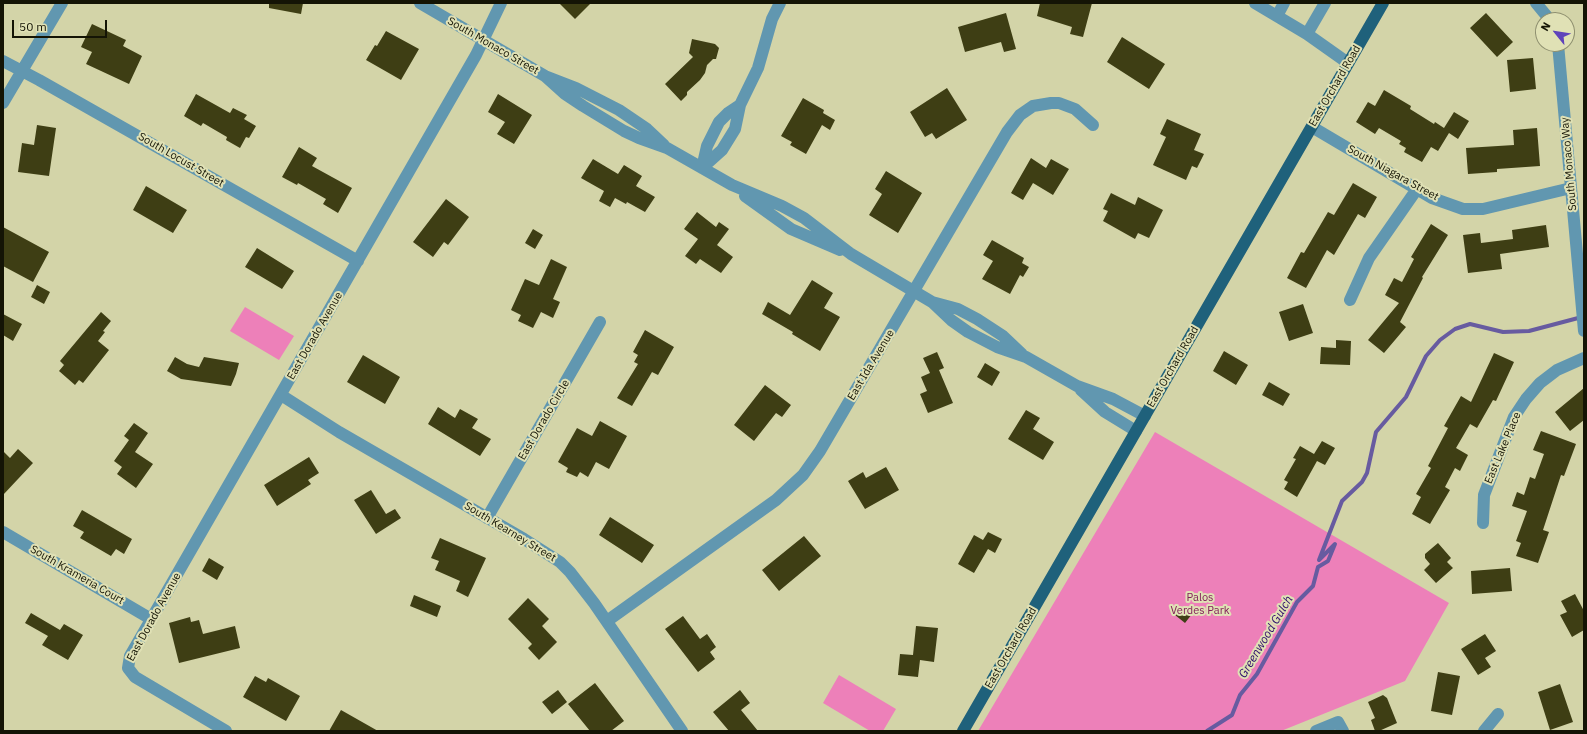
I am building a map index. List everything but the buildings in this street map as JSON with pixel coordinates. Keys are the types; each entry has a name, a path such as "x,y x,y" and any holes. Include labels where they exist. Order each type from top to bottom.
{"main road":[{"name":"East Orchard Road","path":"963,731 1383,3"}],"street":[{"path":"3,103 62,3"},
{"name":"South Monaco Street","path":"420,3 545,76 576,88 619,110 647,129 667,148 732,185 791,229 813,240 851,254 932,302 958,309 977,319 1003,336 1026,357 1078,386 1113,399 1145,416"},
{"name":"East Dorado Avenue","path":"226,731 140,681 128,668 130,656 472,61 501,3"},
{"path":"702,168 718,155 735,129 740,105 758,68 772,19 780,3"},
{"path":"1255,3 1307,34 1348,64"},
{"path":"1277,16 1284,3"},
{"path":"1307,34 1325,3"},
{"path":"1536,3 1543,12"},
{"name":"South Monaco Way","path":"1559,52 1584,331"},
{"name":"South Locust Street","path":"3,61 358,261"},
{"name":"East Ida Avenue","path":"607,621 776,500 796,484 820,451 1007,132 1020,114 1033,106 1051,103 1059,104 1075,109 1093,125"},
{"path":"702,168 709,140 723,118 740,105"},
{"name":"South Niagara Street","path":"1312,127 1432,198 1464,209 1482,209 1571,188"},
{"path":"1350,300 1369,258 1417,189"},
{"name":"East Dorado Circle","path":"487,518 600,322"},
{"name":"East Lake Place","path":"1482,523 1484,495 1514,417 1526,399 1540,383 1557,370 1584,358"},
{"name":"South Monaco Street","path":"1078,386 1105,412 1136,431"},
{"name":"South Kearney Street","path":"281,395 339,432 545,551 560,562 579,583 607,621 682,731"},
{"name":"South Krameria Court","path":"3,532 151,619"},
{"path":"1484,731 1498,714"},
{"path":"1316,731 1341,726"}],"green space":[{"path":"245,307 294,336 279,360 230,331"},
{"name":"Palos Verdes Park","path":"1155,432 1449,603 1405,681 1281,731 978,731"},
{"path":"839,675 896,709 883,731 870,731 823,703"}],"waterway":[{"name":"Greenwood Gulch","path":"1207,731 1232,715 1240,695 1257,674 1297,602 1313,586 1318,567 1328,561 1335,544 1319,560 1342,501 1362,482 1367,473 1376,432 1406,397 1426,356 1440,340 1455,329 1470,324 1503,332 1529,331 1582,317"}]}
